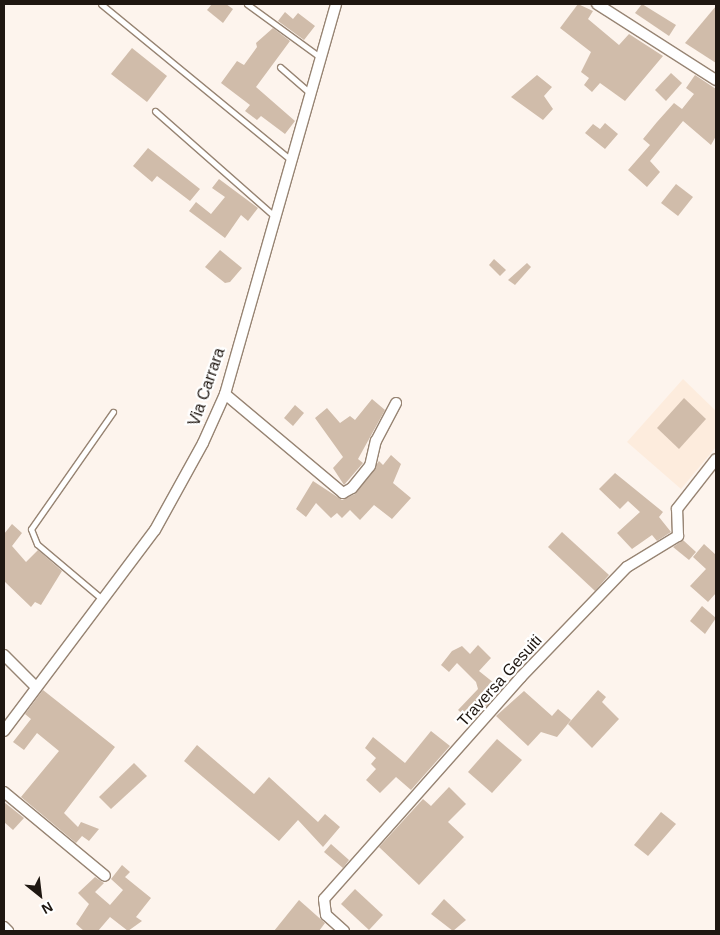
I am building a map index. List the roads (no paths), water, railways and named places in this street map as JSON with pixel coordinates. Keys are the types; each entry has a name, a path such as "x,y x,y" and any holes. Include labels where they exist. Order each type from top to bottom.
{"street":[{"name":"Via Carrara","path":"4,731 34,685 102,599 168,510 225,394 274,216 336,4"},
{"path":"598,4 716,80"},
{"path":"225,394 342,493 352,488 370,466 376,441 396,403"},
{"name":"Traversa Gesuiti","path":"344,931 326,916 324,899 521,677 627,567 678,536 677,509 716,459"},
{"path":"4,655 34,685"},
{"path":"4,792 105,876"},
{"path":"4,927 8,931"}],"lane":[{"path":"102,4 290,160"},
{"path":"247,4 320,57"},
{"path":"280,67 310,93"},
{"path":"155,112 274,216"},
{"path":"102,599 37,544 31,529 113,412"}]}
